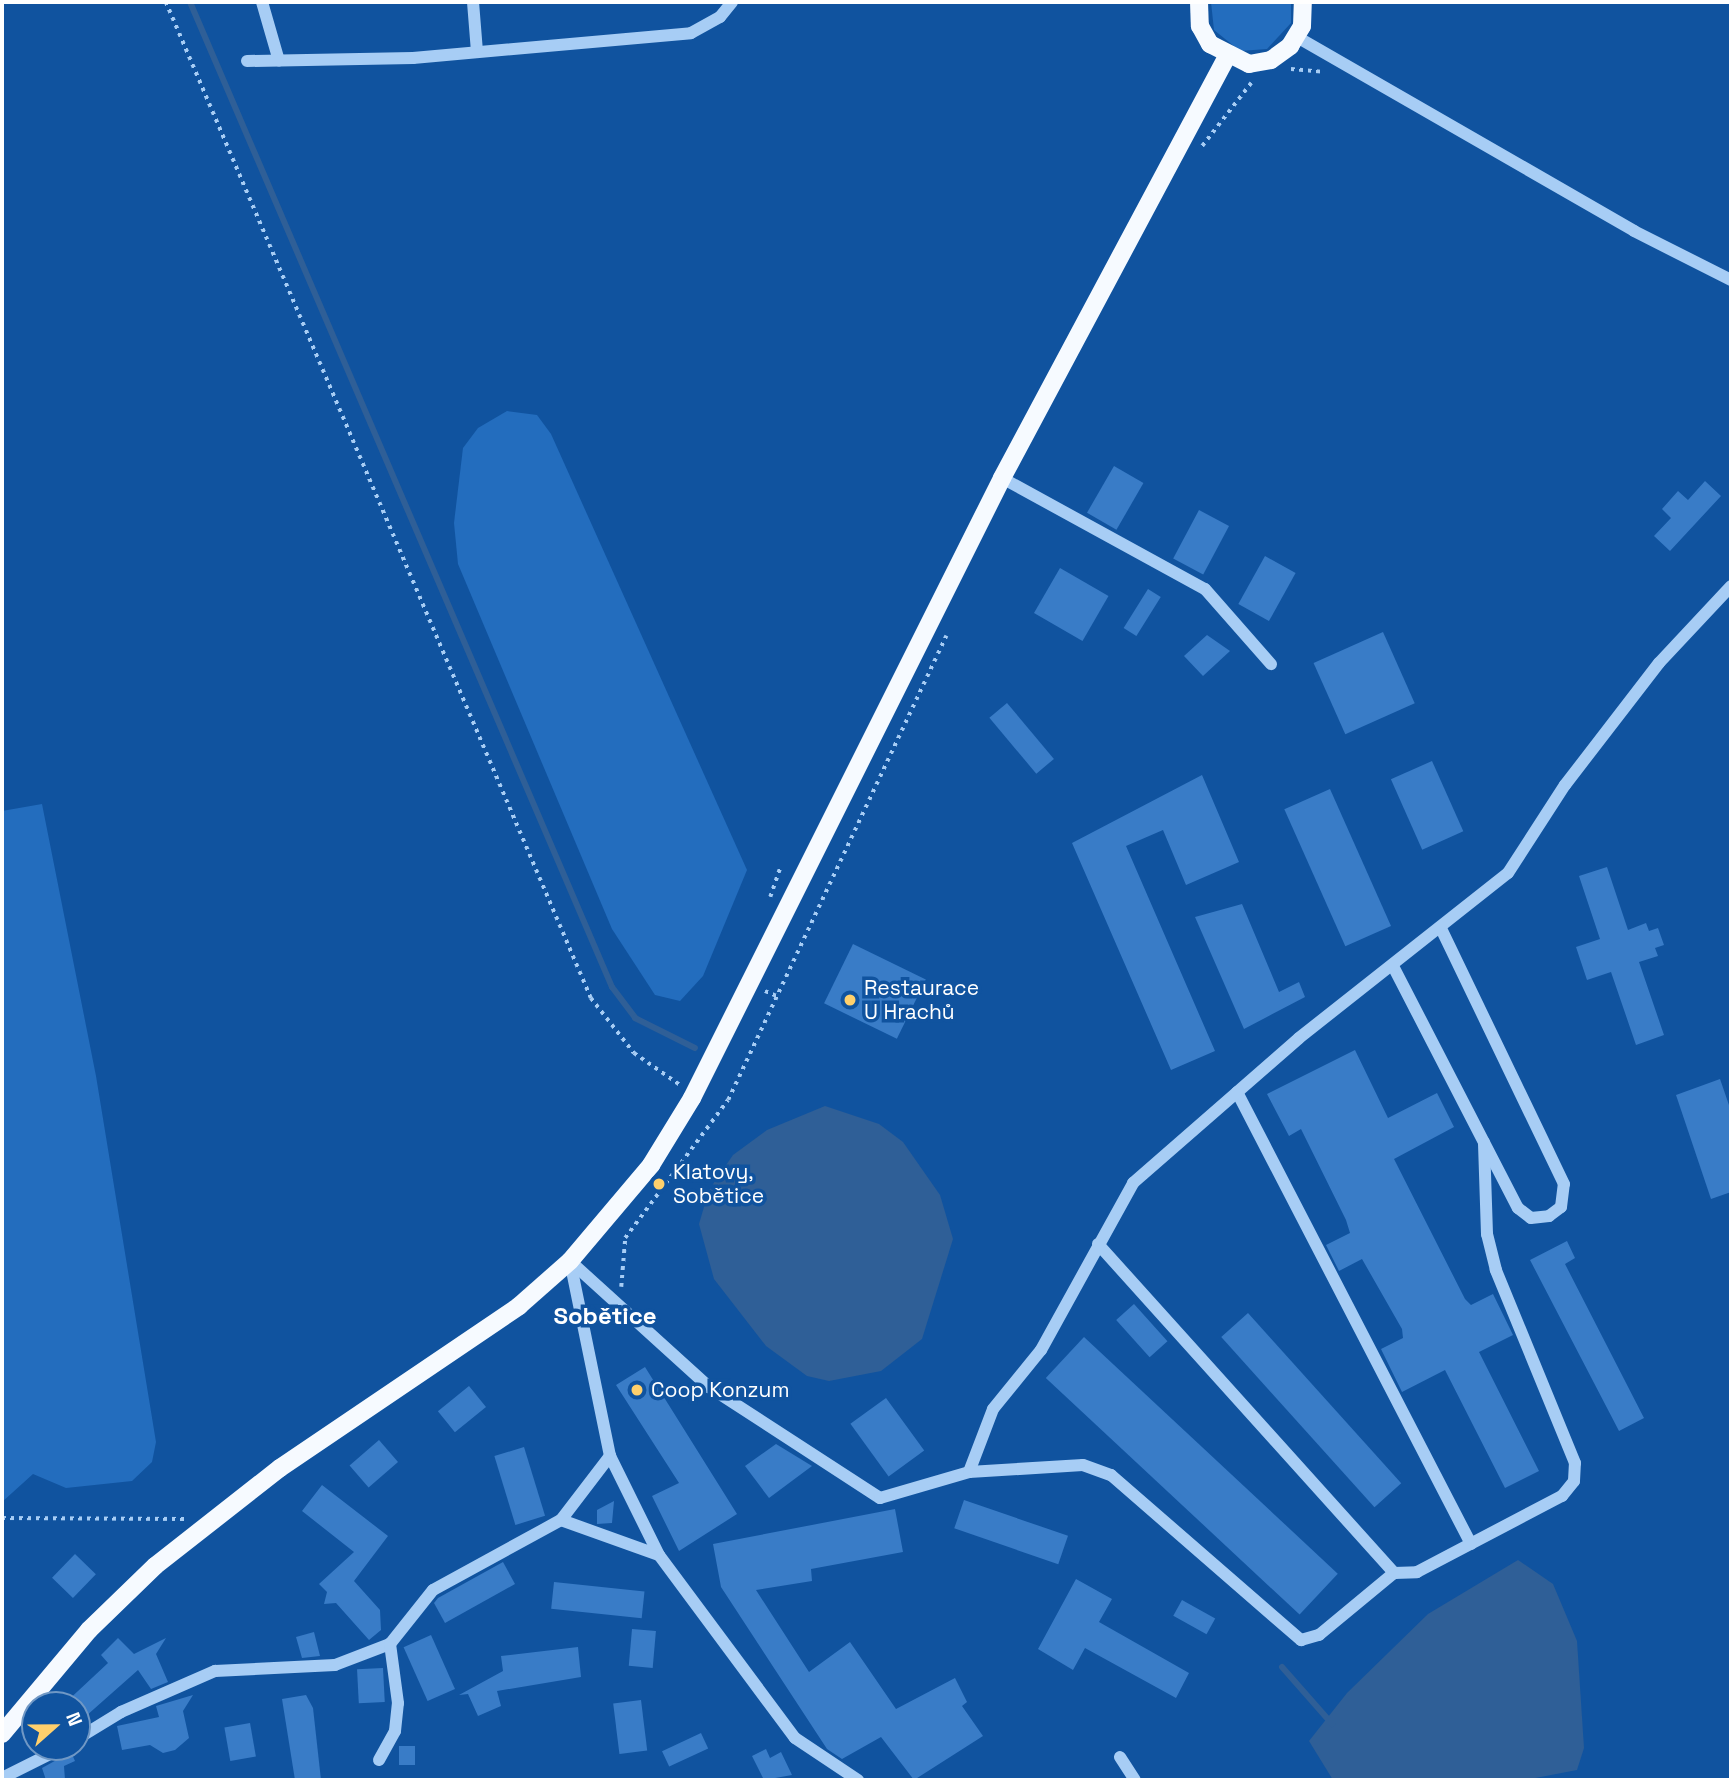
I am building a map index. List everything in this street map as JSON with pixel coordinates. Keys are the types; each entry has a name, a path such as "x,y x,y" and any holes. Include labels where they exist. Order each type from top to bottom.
{"main road":[{"path":"1199,2 1204,36 1226,58 1260,63 1297,37 1303,2"},
{"path":"2,1734 89,1630 191,1536 280,1468 453,1357 570,1261 651,1165 692,1098 1002,478 1226,58"}],"street":[{"path":"262,2 279,61"},
{"path":"473,2 477,52"},
{"path":"247,61 477,52 691,33 720,17 732,2"},
{"path":"1297,37 1634,231 1731,280"},
{"path":"1002,478 1205,589 1271,664"},
{"path":"969,1472 993,1409 1041,1350 1133,1184 1237,1092 1394,968 1508,873 1565,785 1660,663 1731,586"},
{"path":"1394,968 1518,1208 1531,1218 1561,1207 1564,1184 1441,928"},
{"path":"1237,1092 1471,1544"},
{"path":"570,1261 620,1310 709,1387 880,1498 969,1472 1083,1465 1111,1475 1301,1640 1319,1635 1394,1573 1417,1572 1562,1496 1574,1482 1574,1463 1496,1270 1487,1234 1484,1142"},
{"path":"1098,1244 1394,1573"},
{"path":"570,1261 610,1456 659,1555 795,1738 858,1780"},
{"path":"91,1730 121,1712 215,1671 335,1665 390,1644 441,1583 561,1520 610,1456"},
{"path":"561,1520 659,1555"},
{"path":"379,1760 395,1731 398,1703 390,1644"},
{"path":"1120,1757 1135,1780"},
{"path":"2,1778 36,1761"}],"path":[{"path":"166,2 591,998 634,1052 682,1086"},
{"path":"1283,70 1328,74"},
{"path":"1200,149 1256,78"},
{"path":"620,1310 625,1238 728,1100 952,624"},
{"path":"676,1096 688,1074"},
{"path":"2,1518 184,1519 193,1513"}],"shaded area":[{"path":"1211,2 1291,2 1291,23 1267,49 1240,51 1214,30"},
{"path":"507,411 537,415 551,434 747,870 703,976 680,1001 655,995 612,929 458,564 454,523 463,448 478,428"},
{"path":"42,804 96,1076 156,1442 152,1462 132,1481 66,1488 33,1474 2,1502 2,811"},
{"path":"825,1106 879,1124 903,1142 940,1195 953,1239 922,1339 881,1371 829,1381 807,1376 766,1346 714,1279 699,1224 709,1190 733,1155 767,1130"},
{"path":"1518,1560 1553,1584 1577,1641 1584,1748 1577,1770 1525,1780 1333,1780 1309,1741 1347,1693 1428,1614"}],"building":[{"path":"1114,466 1143,483 1116,530 1087,513"},
{"path":"1705,481 1721,496 1670,551 1654,536 1671,518 1662,509 1678,491 1688,500"},
{"path":"1199,510 1229,526 1203,575 1173,559"},
{"path":"1265,556 1296,573 1269,621 1238,604"},
{"path":"1060,568 1108,596 1082,641 1034,613"},
{"path":"1148,589 1161,597 1136,636 1124,628"},
{"path":"1383,632 1415,703 1345,734 1314,663"},
{"path":"1207,635 1230,651 1203,676 1184,656"},
{"path":"1007,703 1054,759 1036,774 989,718"},
{"path":"1432,761 1463,831 1422,850 1391,779"},
{"path":"1202,775 1239,862 1186,885 1163,830 1126,846 1215,1051 1171,1070 1072,843"},
{"path":"1330,789 1391,926 1345,946 1284,809"},
{"path":"1607,867 1628,930 1646,923 1649,931 1658,928 1664,945 1655,948 1658,956 1639,962 1664,1035 1636,1045 1611,972 1587,980 1576,947 1600,939 1579,876"},
{"path":"1242,904 1279,992 1299,982 1305,997 1244,1029 1195,917"},
{"path":"853,944 926,980 897,1039 824,1003"},
{"path":"1355,1050 1388,1118 1437,1093 1454,1127 1394,1159 1465,1299 1471,1305 1493,1294 1513,1335 1479,1352 1539,1471 1505,1488 1445,1370 1402,1392 1381,1349 1403,1338 1402,1329 1362,1259 1339,1271 1326,1245 1350,1233 1346,1220 1301,1129 1289,1136 1267,1094"},
{"path":"1720,1079 1731,1111 1731,1192 1711,1199 1676,1095"},
{"path":"1567,1241 1575,1258 1565,1264 1644,1418 1619,1431 1530,1260"},
{"path":"1134,1304 1167,1341 1150,1357 1116,1320"},
{"path":"1248,1313 1401,1483 1374,1507 1221,1337"},
{"path":"1084,1337 1338,1574 1300,1615 1046,1378"},
{"path":"645,1367 737,1514 679,1551 652,1496 679,1483 616,1385"},
{"path":"469,1386 486,1407 455,1432 438,1411"},
{"path":"886,1398 924,1451 889,1476 850,1424"},
{"path":"379,1440 398,1462 369,1487 350,1466"},
{"path":"776,1444 812,1466 769,1498 745,1466"},
{"path":"524,1447 545,1516 515,1525 494,1456"},
{"path":"322,1485 388,1536 354,1581 380,1610 381,1630 369,1640 336,1603 324,1604 327,1592 319,1584 354,1552 302,1511"},
{"path":"964,1500 1068,1536 1058,1564 954,1528"},
{"path":"614,1501 612,1523 597,1524 597,1510"},
{"path":"895,1509 903,1552 811,1569 812,1581 756,1590 809,1672 850,1642 896,1709 955,1678 967,1702 962,1706 983,1736 914,1780 881,1737 842,1759 827,1749 721,1587 713,1544"},
{"path":"75,1554 96,1574 73,1598 52,1578"},
{"path":"503,1562 515,1584 445,1623 434,1603 438,1598"},
{"path":"1076,1579 1112,1599 1099,1622 1189,1673 1176,1698 1085,1648 1073,1670 1038,1649"},
{"path":"554,1582 645,1592 642,1618 551,1609"},
{"path":"1182,1600 1215,1618 1207,1634 1173,1616"},
{"path":"632,1629 656,1631 653,1668 629,1666"},
{"path":"314,1632 320,1656 302,1658 296,1637"},
{"path":"431,1635 455,1689 428,1701 404,1647"},
{"path":"118,1638 134,1654 166,1638 156,1654 168,1682 151,1689 138,1670 91,1712 91,1691 78,1691 108,1663 101,1655"},
{"path":"578,1647 581,1677 497,1691 501,1706 478,1716 468,1694 459,1695 503,1671 501,1656"},
{"path":"383,1668 385,1702 359,1703 357,1669"},
{"path":"193,1695 183,1711 189,1738 175,1750 163,1753 150,1745 122,1750 117,1726 159,1717 156,1706"},
{"path":"306,1695 313,1708 321,1780 295,1780 282,1699"},
{"path":"641,1700 647,1751 619,1754 613,1703"},
{"path":"250,1723 256,1756 230,1761 224,1728"},
{"path":"701,1733 708,1748 669,1767 662,1751"},
{"path":"399,1746 415,1746 415,1765 399,1765"},
{"path":"766,1749 770,1758 781,1752 792,1775 764,1780 752,1756"},
{"path":"55,1761 75,1761 64,1766 65,1780 46,1780 42,1768"}],"waterway":[{"path":"190,2 612,987 635,1018 695,1048"},
{"path":"1282,1667 1332,1724"}],"place":[{"name":"Restaurace U Hrachů","path":"850,1000"},
{"name":"Klatovy, Sobětice","path":"659,1184"},
{"name":"Coop Konzum","path":"637,1390"}],"district":[{"name":"Sobětice","path":"605,1316"}]}
